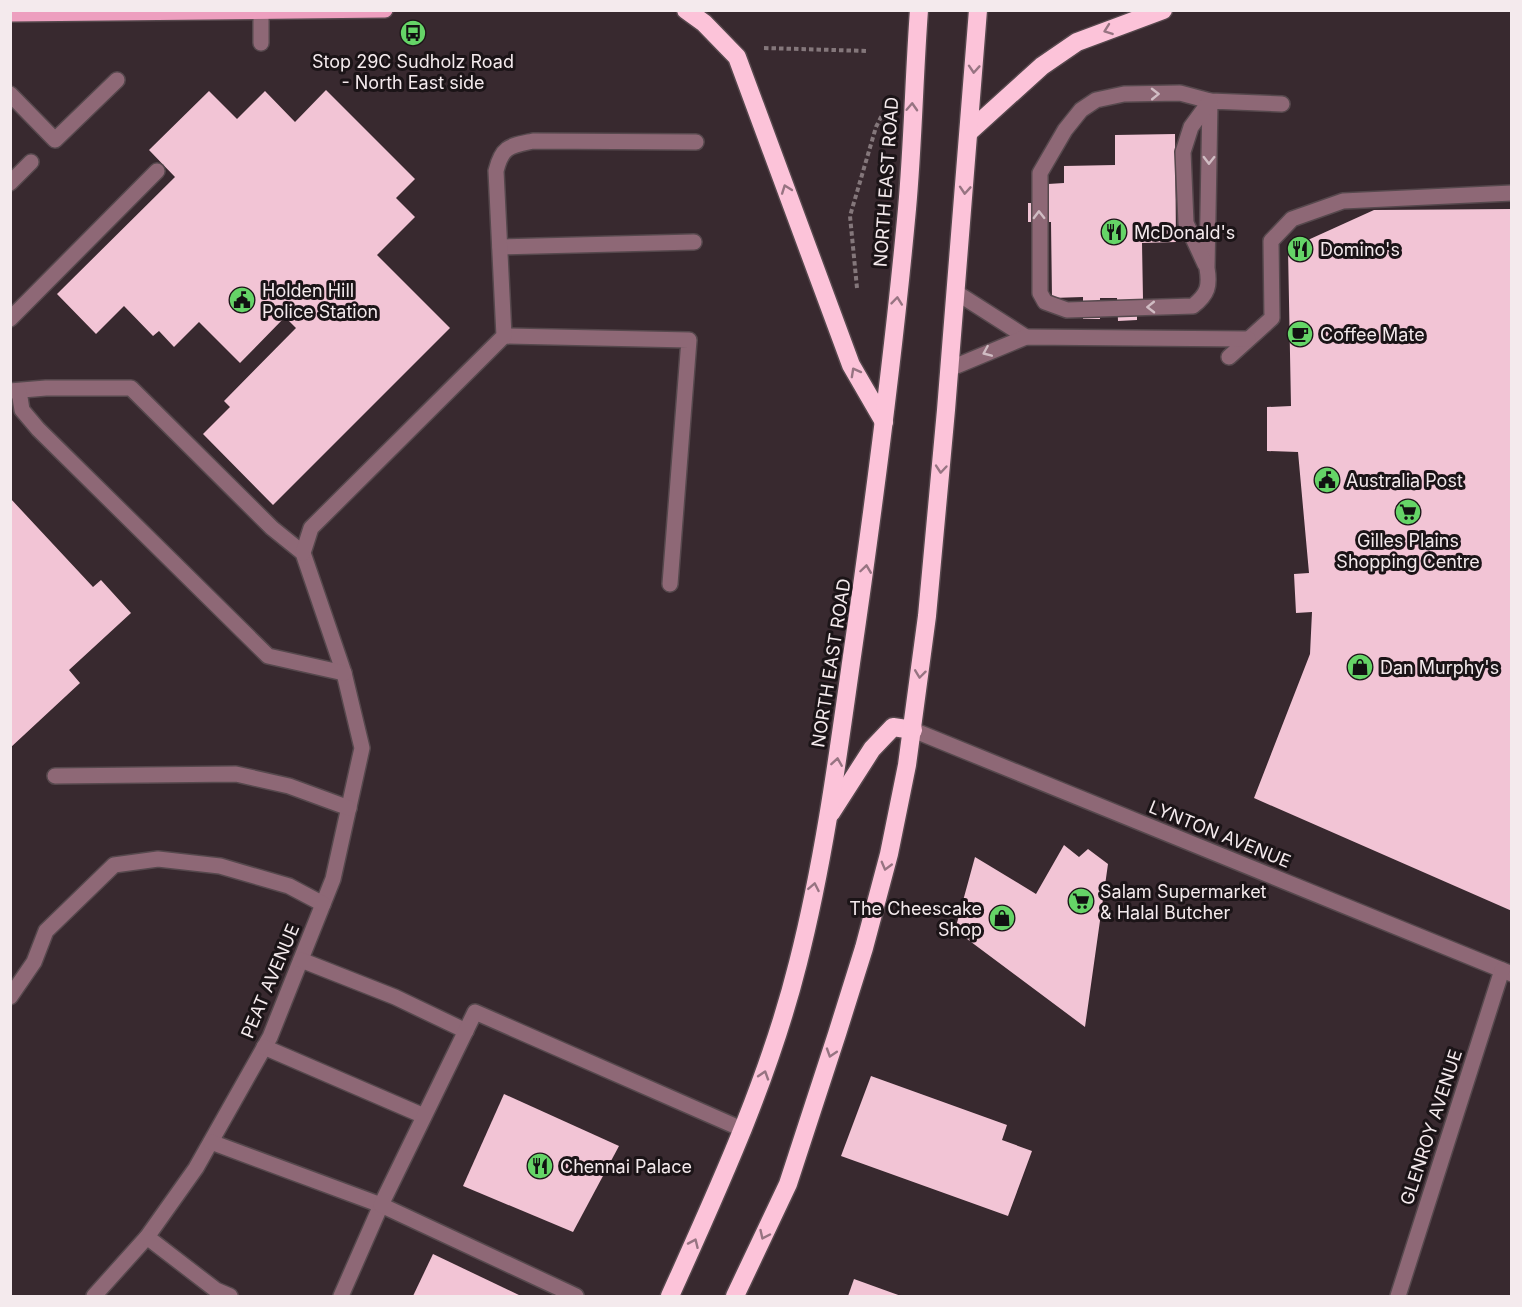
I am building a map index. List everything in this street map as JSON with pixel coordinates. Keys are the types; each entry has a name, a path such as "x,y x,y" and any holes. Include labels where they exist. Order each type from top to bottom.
{"highway":[{"path":"686,10 704,23 737,57 851,365 884,422"},
{"name":"NORTH EAST ROAD","path":"670,1296 744,1130 798,963 827,819 866,575 884,422 908,205 919,10"},
{"path":"735,1296 788,1184 864,948 889,854 914,730 957,293 978,10"},
{"path":"969,132 1042,66 1077,42 1163,10"},
{"path":"827,819 872,749 893,727 914,730"}],"main road":[{"path":"10,14 385,10"}],"street":[{"path":"261,12 261,43"},
{"path":"10,94 55,140 117,80"},
{"path":"1210,101 1207,268 1210,285 1203,298 1193,306 1067,310 1045,302 1040,293 1038,193 1040,173 1065,130 1081,110 1096,100 1124,94 1180,93 1210,101 1282,104"},
{"path":"1207,268 1186,223 1183,152 1191,128 1210,101"},
{"path":"504,336 496,171 500,156 511,146 533,141 696,142"},
{"path":"10,183 32,162"},
{"path":"10,319 157,171"},
{"path":"1229,357 1272,318 1271,241 1292,219 1343,201 1512,193"},
{"path":"500,247 694,242"},
{"path":"957,293 1026,337"},
{"path":"344,673 268,656 38,429 22,410 15,391 46,388 131,388 272,528 303,554 311,528 504,336 689,340 670,584"},
{"path":"949,369 1026,337 1248,339"},
{"name":"PEAT AVENUE","path":"94,1296 147,1237 196,1168 211,1142 264,1047 333,879 362,748 344,673 303,554"},
{"name":"LYNTON AVENUE","path":"914,730 1507,972"},
{"path":"55,776 236,774 289,786 349,808"},
{"path":"10,997 34,962 46,931 114,865 158,859 220,866 289,886 323,904"},
{"path":"301,960 395,997 466,1031"},
{"name":"GLENROY AVENUE","path":"1398,1296 1507,972"},
{"path":"340,1296 381,1205 476,1012 744,1130"},
{"path":"264,1047 424,1116"},
{"path":"211,1142 381,1205 576,1296"},
{"path":"147,1237 216,1290 230,1296"}],"path":[{"path":"753,50 868,51"},
{"path":"855,279 850,216 876,127 886,108"}],"building":[{"name":"Holden Hill Police Station","path":"326,90 415,179 396,198 415,217 377,255 450,328 273,505 203,434 230,407 224,401 296,328 285,317 240,363 199,322 174,347 159,331 153,336 124,306 96,334 57,294 175,177 149,150 209,91 237,119 265,91 295,122"},
{"name":"McDonald's","path":"1175,134 1176,242 1142,243 1143,299 1137,299 1137,320 1118,321 1117,298 1100,298 1100,319 1083,319 1083,297 1052,298 1051,222 1028,222 1028,203 1048,203 1048,184 1064,183 1064,166 1115,165 1115,135"},
{"name":"Gilles Plains Shopping Centre","path":"1512,209 1512,911 1254,798 1310,654 1312,612 1296,613 1294,574 1309,573 1298,452 1267,451 1267,407 1291,406 1288,249 1374,210"},
{"path":"10,498 93,587 101,580 131,613 69,670 80,683 10,748"},
{"path":"1064,845 1079,857 1088,849 1108,864 1085,1027 955,930 975,857 1036,894"},
{"path":"871,1076 1007,1125 1002,1140 1032,1151 1008,1216 841,1156"},
{"name":"Chennai Palace","path":"504,1094 619,1146 573,1232 463,1186"},
{"path":"433,1254 521,1296 413,1296"},
{"path":"854,1279 901,1296 848,1296"}],"place":[{"name":"Stop 29C Sudholz Road - North East side","path":"413,33"},
{"name":"McDonald's","path":"1114,232"},
{"name":"Domino's","path":"1300,249"},
{"name":"Holden Hill Police Station","path":"242,300"},
{"name":"Coffee Mate","path":"1300,334"},
{"name":"Australia Post","path":"1327,480"},
{"name":"Gilles Plains Shopping Centre","path":"1408,512"},
{"name":"Dan Murphy's","path":"1360,667"},
{"name":"Salam Supermarket & Halal Butcher","path":"1081,901"},
{"name":"The Cheescake Shop","path":"1002,918"},
{"name":"Chennai Palace","path":"540,1166"}]}
